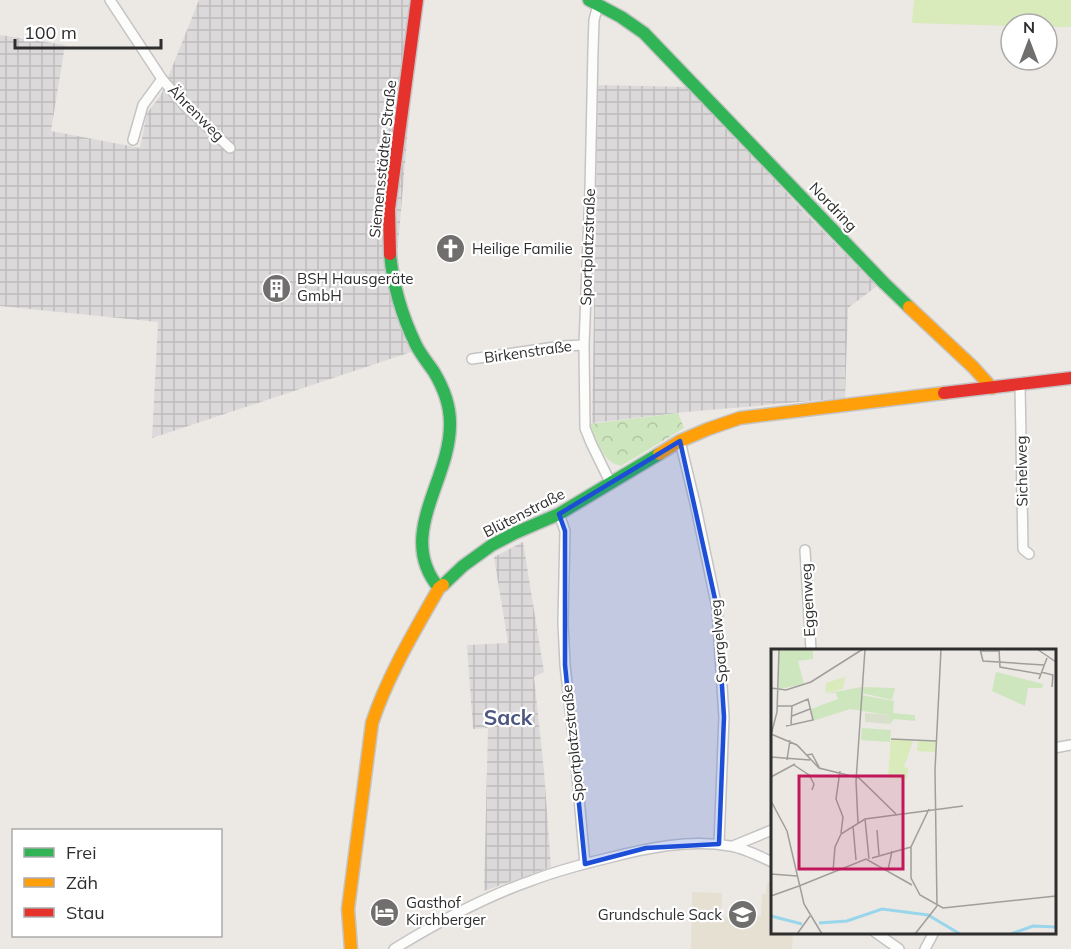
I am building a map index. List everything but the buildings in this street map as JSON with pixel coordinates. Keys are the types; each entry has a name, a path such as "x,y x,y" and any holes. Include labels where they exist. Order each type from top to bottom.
{"street":[{"name":"Ährenweg","path":"110,0 162,79 185,106 230,148"},
{"name":"Siemensstädter Straße","path":"417,0 389,209 388,235 394,286 403,315 419,351 443,389 450,414 449,444 429,501 421,544 427,573 439,588"},
{"name":"Sportplatzstraße","path":"595,2 584,345 585,428 611,484"},
{"name":"Nordring","path":"595,2 644,33 884,283 973,367 992,388"},
{"name":"Ährenweg","path":"134,140 143,105 162,79"},
{"name":"Birkenstraße","path":"472,359 584,345"},
{"path":"992,388 1071,378"},
{"name":"Sichelweg","path":"1020,385 1023,549 1029,554"},
{"name":"Blütenstraße","path":"351,949 348,909 372,723 381,697 439,588 463,566 492,545 559,514 680,441 740,418 992,388"},
{"name":"Spargelweg","path":"680,441 717,608 724,717 719,844"},
{"name":"Sportplatzstraße","path":"559,514 565,531 563,623 565,665 585,864"},
{"name":"Eggenweg","path":"805,550 811,649"},
{"path":"1056,748 1071,744"},
{"path":"733,846 771,830"},
{"path":"394,949 430,927 533,879 646,848 719,844 733,846 771,862"},
{"path":"876,934 899,949"},
{"path":"925,949 933,934"}],"highlighted area":[{"path":"680,441 717,608 724,717 719,844 646,848 585,864 565,665 565,531 559,514"}],"shaded area":[{"path":"199,0 419,0 396,269 414,351 152,438 158,322 0,306 0,35 65,45 51,131 140,148 147,113 161,95"},
{"path":"598,85 689,87 804,212 877,286 848,308 845,398 592,423"},
{"path":"523,542 544,672 534,677 551,867 484,891 488,728 473,729 467,645 508,643 494,557"},
{"path":"767,882 771,882 771,934 793,934 792,949 691,949 692,892 722,893 721,917 737,919 737,914 761,916 762,894 766,894"}],"green space":[{"path":"914,0 1071,0 1071,27 1059,27 1059,12 999,12 999,26 912,23"},
{"path":"678,413 684,428 621,466 604,455 597,444 590,424"}],"traffic: fast":[{"path":"589,0 621,17 644,33 909,307"},
{"path":"390,254 396,289 406,323 418,349 440,384 449,410 448,445 423,528 422,548 427,568 439,588"},
{"path":"443,585 463,566 492,545 559,514 659,454"}],"traffic: slow":[{"path":"909,307 992,388"},
{"path":"659,454 680,441 740,418 944,393"},
{"path":"351,949 348,909 372,723 402,654 439,588 443,585"}],"traffic: jam":[{"path":"390,254 389,209 417,0"},
{"path":"944,393 1071,378"}],"place":[{"name":"Heilige Familie","path":"451,249"},
{"name":"BSH Hausgeräte GmbH","path":"276,288"},
{"name":"Gasthof Kirchberger","path":"385,912"},
{"name":"Grundschule Sack","path":"743,915"}],"district":[{"name":"Sack","path":"508,718"}]}
